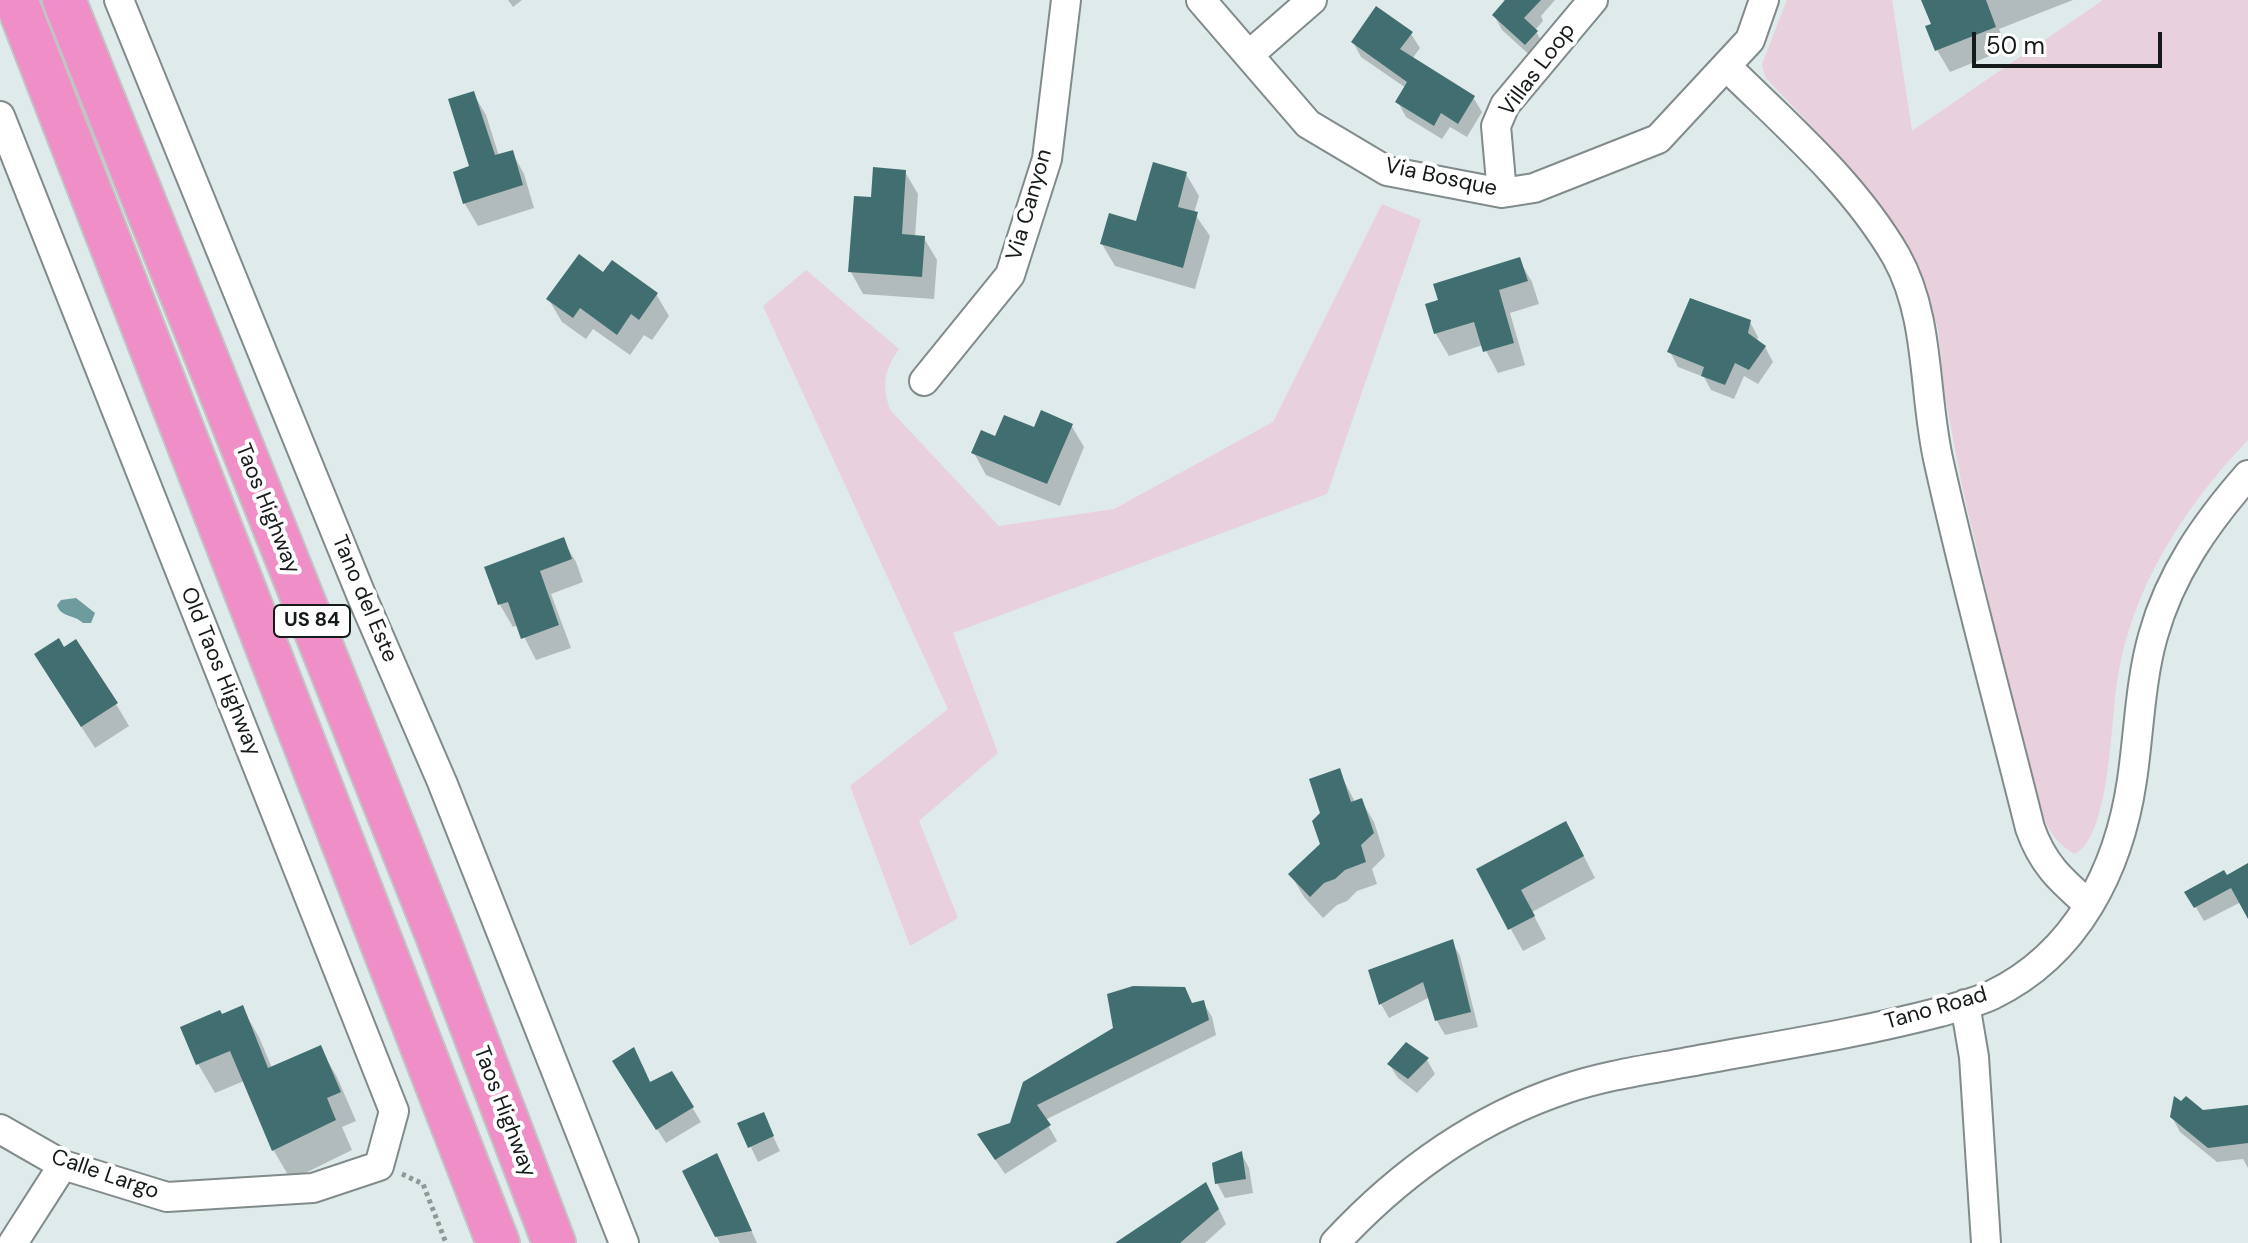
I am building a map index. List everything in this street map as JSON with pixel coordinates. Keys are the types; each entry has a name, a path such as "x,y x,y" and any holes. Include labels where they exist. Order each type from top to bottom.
{"highway":[{"name":"US 84","path":"16,0 498,1243"},
{"name":"Taos Highway","path":"64,0 436,933 554,1243"}],"street":[{"name":"Tano del Este","path":"119,0 253,334 448,796 624,1243"},
{"name":"Via Canyon","path":"924,381 1010,275 1047,159 1066,0"},
{"name":"Via Bosque","path":"1201,0 1308,124 1387,171 1502,193 1534,188 1658,139 1750,40 1764,0"},
{"path":"1250,54 1312,0"},
{"name":"Villas Loop","path":"1502,193 1496,126 1505,105 1593,0"},
{"path":"1726,66 1839,177 1895,255 1906,278 1918,320 1938,462 2030,828 2038,851 2051,871 2089,905"},
{"name":"Old Taos Highway","path":"0,116 394,1111 379,1166"},
{"name":"Tano Road","path":"1335,1243 1416,1166 1500,1116 1566,1089 1605,1078 1913,1019 1990,996 2035,967 2073,928 2111,866 2127,813 2150,650 2160,612 2190,550 2248,475"},
{"path":"1965,1004 1974,1057 1986,1243"},
{"name":"Calle Largo","path":"0,1129 63,1165 167,1197 313,1188 379,1166"},
{"path":"13,1243 63,1165"}],"path":[{"path":"379,1166 423,1184 446,1243"}],"shaded area":[{"path":"1787,0 1892,0 1912,131 2103,0 2248,0 2248,440 2182,521 2134,614 2117,682 2102,802 2087,843 2075,854 2064,847 2049,829 2029,772 1962,486 1945,396 1938,329 1924,281 1903,240 1864,187 1765,77 1762,64"},
{"path":"1382,204 1421,220 1327,494 953,633 998,753 919,821 958,918 910,946 850,786 948,709 763,306 806,270 899,349 886,379 891,411 999,526 1114,509 1273,422"}],"water":[{"path":"76,598 95,613 91,623 83,623 65,614 57,605 61,600"}],"building":[{"path":"1505,0 1541,0 1524,18 1538,31 1525,45 1492,15"},
{"path":"1921,0 1986,0 1996,27 1935,51 1925,26 1931,24"},
{"path":"1376,6 1413,32 1400,49 1475,96 1458,124 1441,113 1434,126 1395,102 1407,82 1351,42"},
{"path":"474,91 495,155 513,150 523,185 463,204 453,172 469,166 448,99"},
{"path":"1153,162 1187,172 1178,207 1198,212 1183,268 1100,244 1109,213 1136,221"},
{"path":"873,167 906,170 902,234 925,236 922,277 848,272 854,196 871,197"},
{"path":"579,254 603,272 612,260 658,293 639,320 631,314 617,335 580,308 573,318 546,299"},
{"path":"1520,257 1528,281 1499,290 1514,343 1483,352 1474,322 1434,334 1425,304 1438,300 1433,284"},
{"path":"1690,298 1751,320 1748,333 1766,346 1749,370 1735,363 1725,385 1701,376 1704,367 1667,352"},
{"path":"1041,410 1073,424 1047,484 971,453 981,430 995,436 1004,415 1034,427"},
{"path":"564,537 572,559 540,571 559,625 521,639 508,602 498,605 484,567"},
{"path":"59,638 64,647 76,639 118,703 81,727 34,654"},
{"path":"1340,768 1351,802 1362,798 1374,833 1361,845 1366,862 1324,883 1310,897 1288,874 1320,844 1312,821 1320,813 1309,779"},
{"path":"1566,821 1584,856 1521,890 1535,916 1508,930 1476,869"},
{"path":"2248,863 2248,919 2231,888 2194,908 2184,892 2224,870 2227,875"},
{"path":"1453,939 1471,1012 1435,1021 1423,982 1379,1005 1368,970"},
{"path":"1133,986 1185,987 1192,1003 1204,1000 1209,1020 1037,1105 1051,1125 995,1160 977,1134 1010,1123 1023,1082 1113,1028 1107,994"},
{"path":"243,1005 268,1068 321,1045 341,1092 327,1098 336,1120 272,1151 230,1051 196,1065 180,1027 220,1010 222,1014"},
{"path":"1406,1042 1429,1058 1408,1079 1387,1064"},
{"path":"634,1047 650,1082 672,1071 694,1107 656,1130 612,1061"},
{"path":"2174,1096 2181,1101 2186,1096 2203,1110 2248,1105 2248,1143 2208,1148 2170,1117"},
{"path":"764,1112 774,1136 748,1148 737,1123"},
{"path":"1242,1151 1246,1179 1215,1184 1212,1163"},
{"path":"717,1153 752,1231 715,1237 682,1171"},
{"path":"1206,1182 1219,1209 1180,1243 1115,1243"}]}
